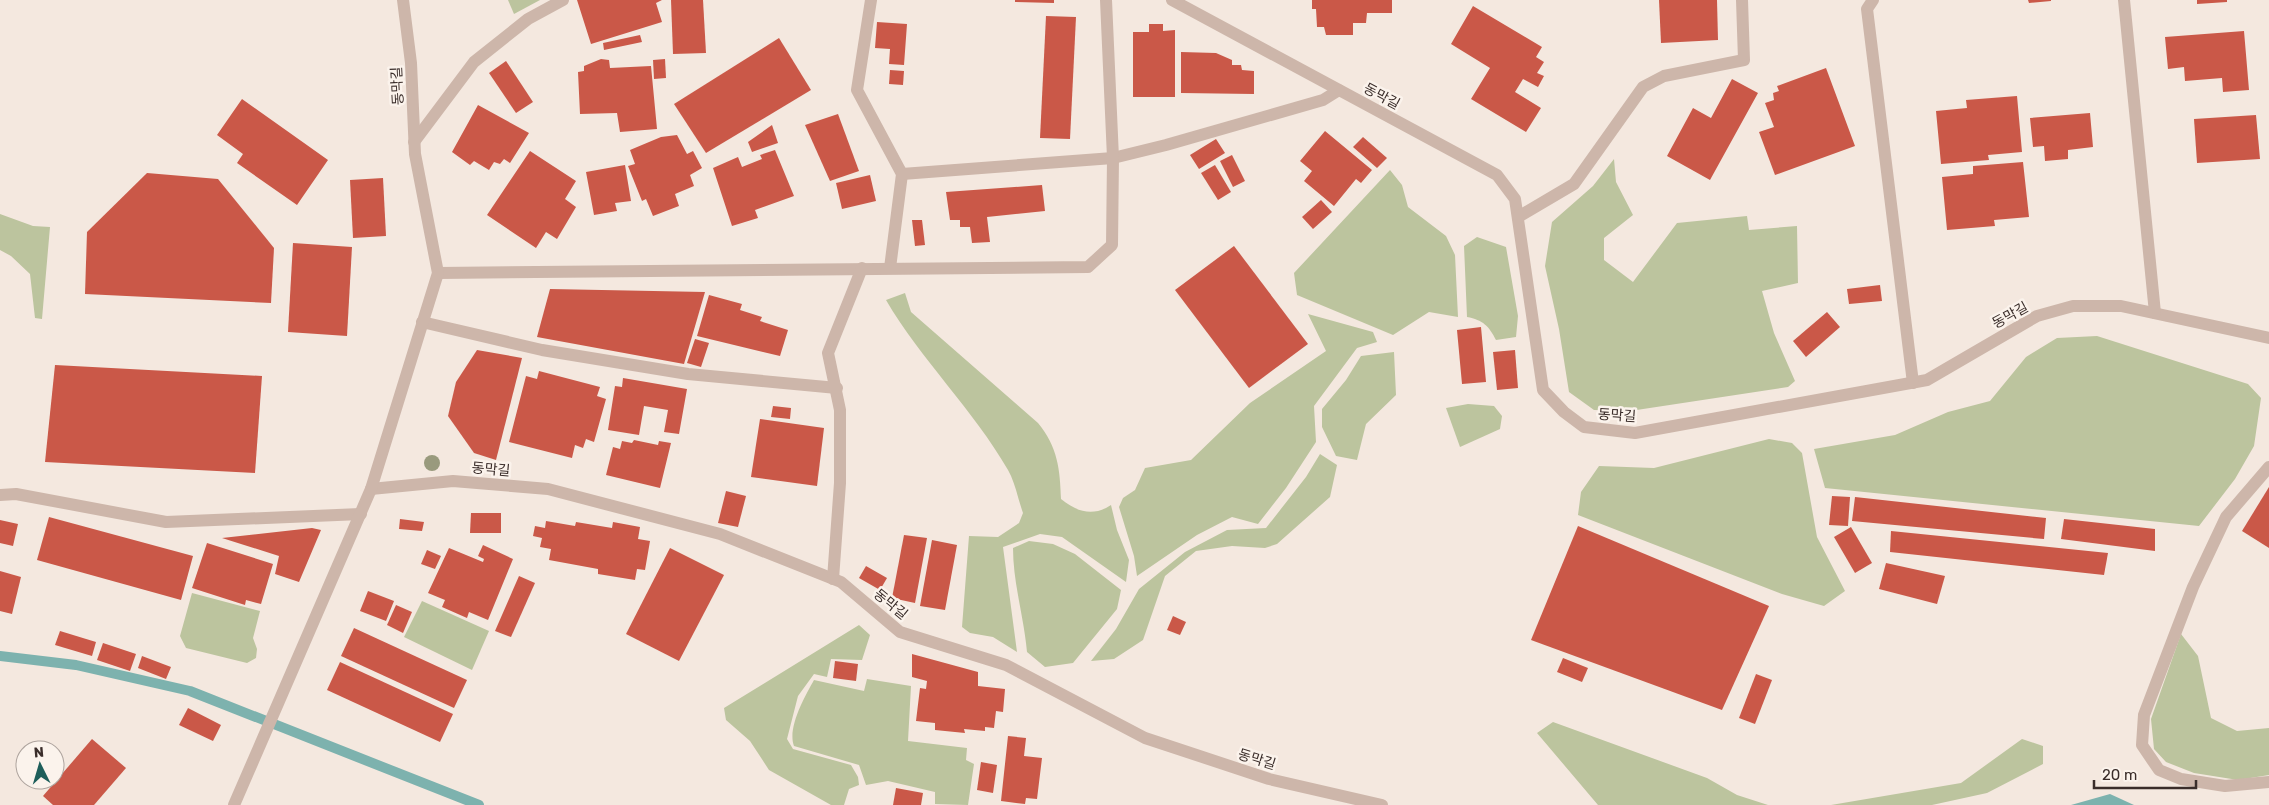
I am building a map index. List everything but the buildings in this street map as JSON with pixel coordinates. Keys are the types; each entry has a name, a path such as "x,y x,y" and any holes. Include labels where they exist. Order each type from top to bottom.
{"street":[{"name":"동막길","path":"234,805 371,490 438,273 415,154 411,63 402,0"},
{"path":"414,142 474,62 528,19 563,0"},
{"path":"871,0 857,90 902,174 890,268"},
{"path":"438,273 1088,267 1112,245 1113,158 1106,0"},
{"name":"동막길","path":"1172,0 1497,175 1515,199 1543,390 1564,412 1584,427 1635,433 1927,380 2037,316 2073,306 2120,306 2269,338"},
{"path":"1518,217 1574,184 1643,87 1664,76 1744,60 1742,0"},
{"path":"1873,0 1867,9 1913,382"},
{"path":"2124,0 2155,314"},
{"path":"902,174 1113,158 1166,145 1323,100 1339,90"},
{"path":"833,579 840,483 840,410 837,388 828,353 862,268"},
{"path":"422,322 542,350 688,374 837,388"},
{"path":"2269,467 2226,517 2194,587 2144,715 2142,745 2159,770 2181,779 2225,786 2269,782"},
{"name":"동막길","path":"371,490 453,481 548,489 720,534 841,582 900,632 1006,665 1145,738 1269,779 1382,805"},
{"path":"0,495 16,494 166,522 361,514"}],"green space":[{"path":"508,0 540,0 514,14"},
{"path":"1614,159 1616,182 1633,215 1604,238 1604,260 1633,282 1677,223 1747,216 1749,230 1797,226 1798,283 1762,291 1774,333 1795,381 1788,387 1630,411 1594,410 1569,392 1559,329 1545,266 1552,222 1593,186"},
{"path":"1390,170 1402,185 1408,207 1446,236 1455,255 1458,317 1429,312 1393,335 1297,295 1294,273"},
{"path":"0,214 33,226 50,227 42,319 35,318 30,274 11,256 0,250"},
{"path":"1477,237 1506,247 1518,316 1516,337 1496,340 1485,324 1467,317 1464,246"},
{"path":"905,293 911,312 1038,423 1045,432 1057,459 1061,499 1079,510 1091,512 1111,505 1117,530 1129,560 1126,582 1062,537 1040,534 1003,547 1017,652 993,637 970,633 962,627 969,536 998,537 1019,523 1023,513 1010,475 994,448 915,343 886,300"},
{"path":"1308,314 1373,332 1377,342 1357,348 1314,406 1316,442 1286,488 1258,524 1232,517 1197,535 1137,576 1134,556 1119,507 1123,498 1135,490 1145,468 1191,460 1250,403 1326,351"},
{"path":"2097,336 2248,384 2261,398 2254,446 2235,479 2199,526 1825,488 1814,449 1895,435 1948,412 1990,401 2026,357 2057,338"},
{"path":"1394,352 1396,395 1366,424 1357,460 1336,456 1322,427 1322,409 1346,380 1361,356"},
{"path":"1468,404 1494,406 1502,416 1500,429 1460,447 1446,408"},
{"path":"1769,439 1792,443 1802,453 1817,537 1845,591 1824,606 1782,594 1578,515 1581,492 1599,466 1654,468"},
{"path":"1320,454 1337,465 1330,497 1277,544 1265,548 1232,546 1196,551 1165,576 1143,640 1114,659 1091,661 1116,629 1139,589 1185,552 1227,530 1266,528 1306,477"},
{"path":"1029,541 1053,544 1075,554 1121,590 1117,609 1073,663 1045,667 1027,652 1013,561 1013,548"},
{"path":"192,593 260,611 253,638 257,649 256,658 247,663 186,648 180,636"},
{"path":"422,601 489,631 472,670 404,637"},
{"path":"859,625 870,635 862,660 831,659 827,677 814,674 798,696 787,739 793,749 851,765 858,777 859,785 849,789 844,805 831,805 769,770 750,741 726,720 724,708"},
{"path":"2181,634 2198,656 2211,718 2237,731 2269,728 2269,775 2238,780 2194,773 2166,762 2154,749 2151,719"},
{"path":"867,679 911,686 908,741 967,748 966,760 974,764 968,805 935,804 935,792 888,781 866,785 859,765 794,746 792,739 795,721 814,680 864,691"},
{"path":"1553,722 1707,778 1737,795 1768,805 1598,805 1537,733"},
{"path":"2022,739 2043,746 2043,764 1987,793 1932,805 1831,805 1961,783"}],"water":[{"path":"2110,794 2134,805 2071,805"}],"waterway":[{"path":"0,656 76,665 190,691 479,805"}]}
